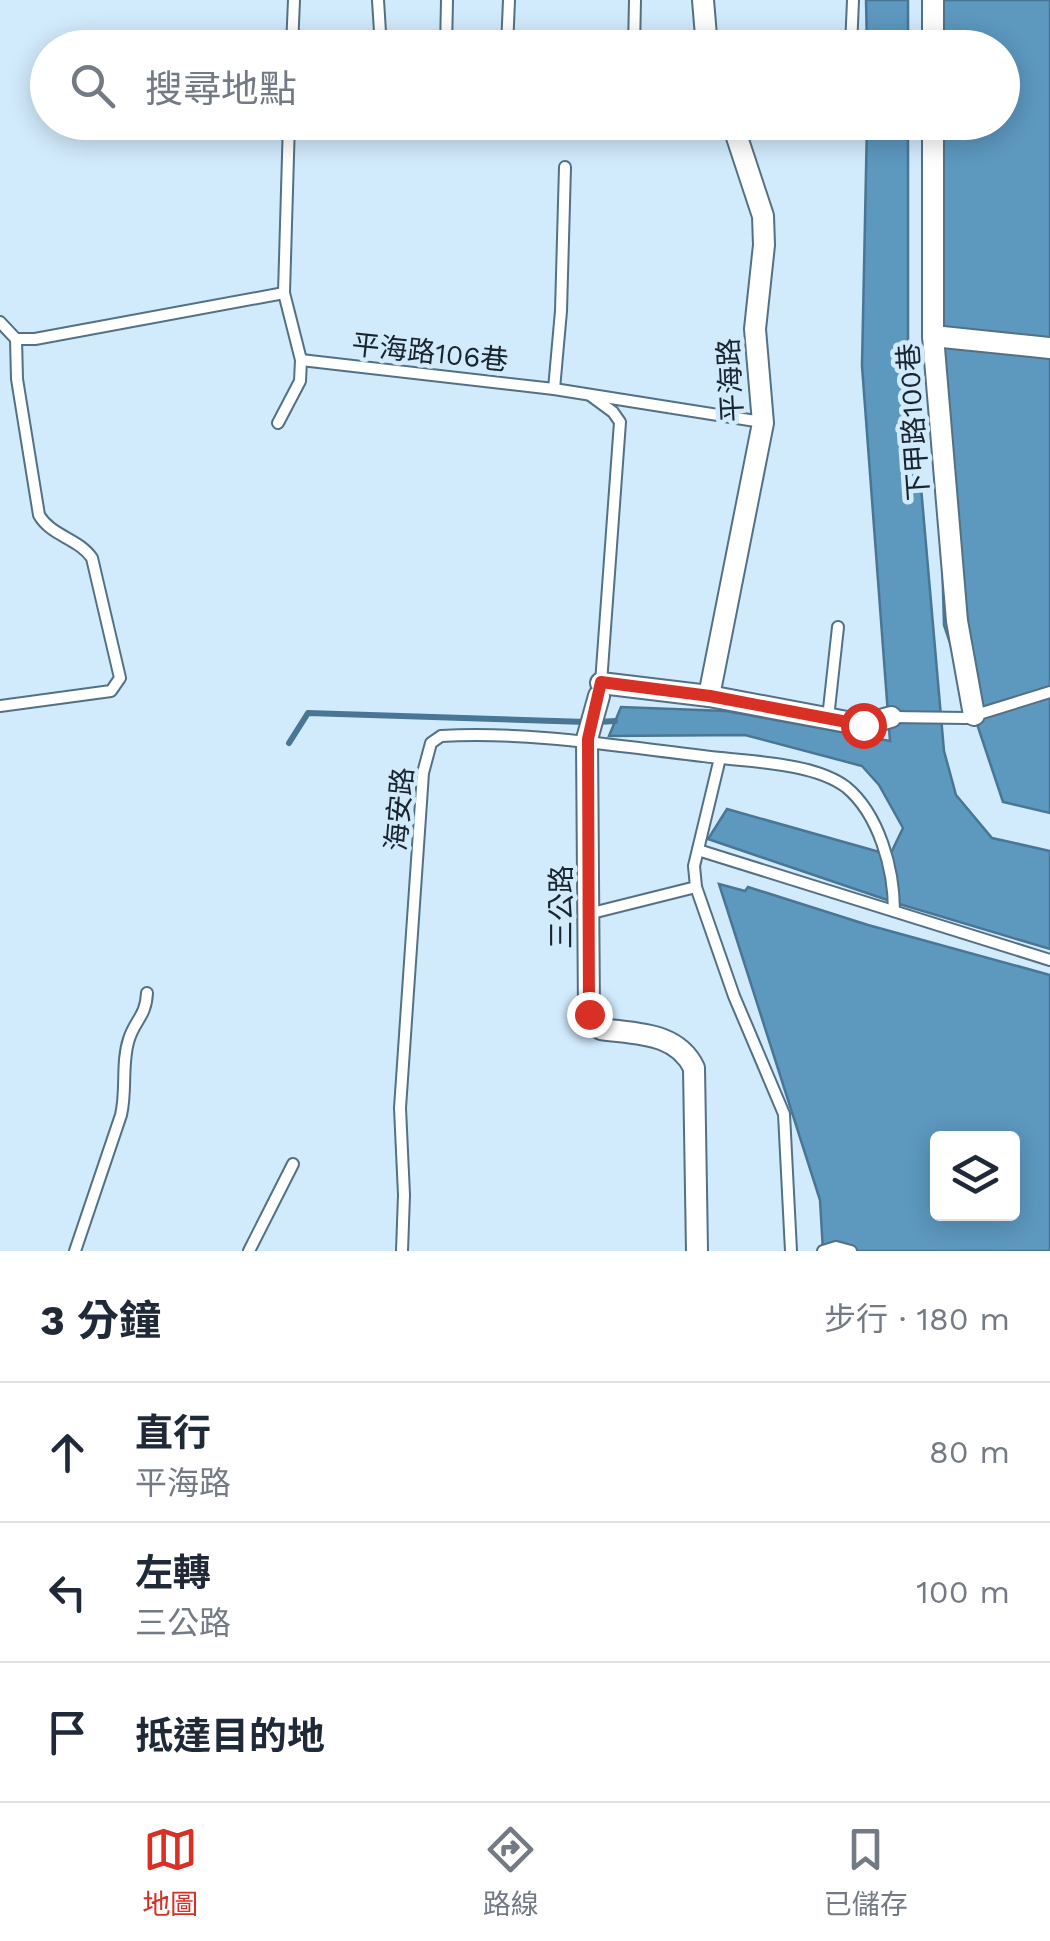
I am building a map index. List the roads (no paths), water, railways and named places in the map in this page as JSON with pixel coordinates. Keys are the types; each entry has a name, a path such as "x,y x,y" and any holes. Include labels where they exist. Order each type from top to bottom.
{"street":[{"path":"703,0 706,30"},
{"path":"933,0 933,30"},
{"name":"平海路","path":"710,696 763,422 755,328 764,216 738,140"},
{"name":"下甲路100巷","path":"933,140 933,336 957,621 970,717"},
{"path":"933,336 1050,348"},
{"path":"600,689 710,696 863,725 891,717"},
{"name":"三公路","path":"600,689 589,734 591,1023 601,1029 672,1042 690,1059 694,1068 696,1251"}],"lane":[{"path":"293,30 294,0"},
{"path":"378,0 380,30"},
{"path":"446,30 447,0"},
{"path":"508,30 510,0"},
{"path":"634,30 635,0"},
{"path":"852,30 853,0"},
{"path":"278,422 300,381 301,360 284,293 289,140"},
{"path":"554,388 561,311 565,166"},
{"path":"16,339 35,339 284,293"},
{"path":"0,322 16,339 16,379 39,515 45,527 85,548 92,558 120,678 111,691 0,706"},
{"name":"平海路106巷","path":"301,360 554,388 763,422"},
{"path":"589,394 620,422 600,689"},
{"path":"828,718 838,627"},
{"path":"891,717 970,717 1050,692"},
{"name":"海安路","path":"402,1251 400,1108 425,759 431,743 441,736 589,734 720,758 780,764 843,785 863,803 883,844 894,907"},
{"path":"720,758 694,866 696,887 734,996 784,1114 791,1251"},
{"path":"698,850 894,907 1050,960"},
{"path":"588,914 696,887"},
{"path":"75,1251 122,1115 129,1037 146,1009 147,993"},
{"path":"249,1251 294,1164"},
{"path":"823,1251 836,1247 851,1251"}],"water":[{"path":"866,0 908,0 908,30 867,30"},
{"path":"937,0 1050,0 1050,813 1003,802 944,625 934,265 936,140 1020,140 1020,30 936,30"},
{"path":"867,140 908,140 908,338 944,751 956,795 992,838 1050,851 1050,949 896,903 708,839 727,809 890,855 903,828 879,785 862,766 745,735 609,736 621,707 726,711 890,741 862,366"},
{"path":"719,884 745,891 748,887 1050,975 1050,1251 823,1251 820,1200"}],"waterway":[{"path":"289,743 308,713 586,722"},
{"path":"598,722 615,721"}]}
